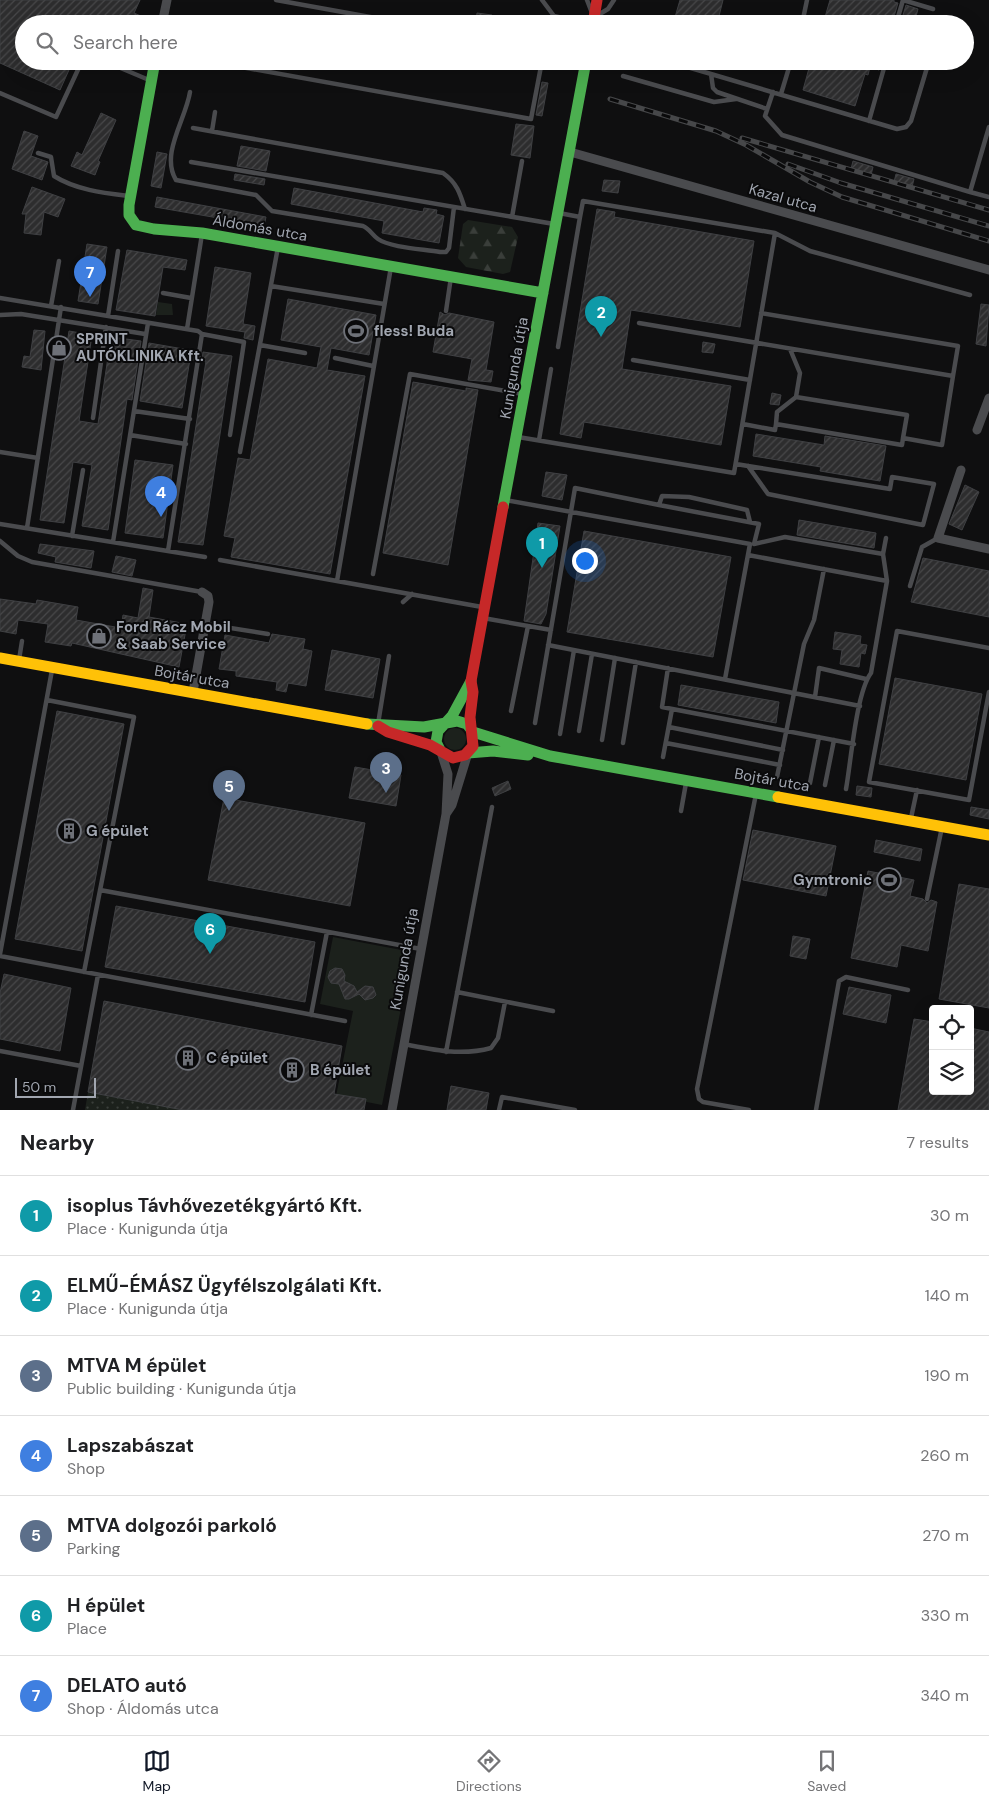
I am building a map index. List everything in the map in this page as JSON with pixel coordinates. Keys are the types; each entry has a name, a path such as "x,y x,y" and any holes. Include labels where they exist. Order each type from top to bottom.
{"street":[{"path":"164,15 166,0"},
{"path":"594,15 597,0"},
{"name":"Áldomás utca","path":"153,70 131,196 129,215 136,225 154,229 202,233 543,293"},
{"name":"Kunigunda útja","path":"392,1110 446,814 447,768 436,742 437,735 455,711 471,681 584,70"},
{"name":"Kazal utca","path":"570,152 989,270"},
{"path":"977,430 989,398"},
{"path":"961,470 938,538 989,549"},
{"path":"194,692 209,602 208,596 202,592"},
{"name":"Bojtár utca","path":"0,658 378,726 424,727 445,724"},
{"name":"Kunigunda útja","path":"446,814 452,806 468,753 473,746 470,717 473,692 471,681"},
{"path":"445,724 452,720 461,722 467,724 473,732"},
{"name":"Bojtár utca","path":"378,726 388,732 420,741 440,750"},
{"name":"Bojtár utca","path":"473,732 550,756"},
{"path":"440,750 452,758 468,753"},
{"name":"Bojtár utca","path":"468,753 493,751 550,756 989,835"}],"lane":[{"path":"276,0 359,15"},
{"path":"542,0 553,15"},
{"path":"587,0 590,15"},
{"path":"601,15 608,9 614,0"},
{"path":"804,15 807,0"},
{"path":"899,15 903,0 933,9"},
{"path":"0,93 56,117 78,70"},
{"path":"126,70 151,80"},
{"path":"258,70 531,119 540,70"},
{"path":"697,70 897,129 906,127 911,121 926,70"},
{"path":"781,94 788,70"},
{"path":"869,121 883,70"},
{"path":"711,74 713,88 717,92 767,109"},
{"path":"623,76 714,102 736,99"},
{"path":"190,92 187,111 176,128 170,170 176,180 256,195 272,211 363,226 370,229 377,238 388,243 440,252 446,252 450,248 454,207"},
{"path":"773,92 765,116 782,136 989,197"},
{"path":"212,131 215,112"},
{"path":"970,192 989,127"},
{"path":"194,128 443,173 459,189 465,209"},
{"path":"38,152 51,157 54,176 61,180 89,190 131,196"},
{"path":"512,217 522,160"},
{"path":"191,162 512,217 580,217"},
{"path":"558,347 583,201 775,233 810,251 970,295"},
{"path":"187,329 202,233"},
{"path":"516,436 734,473 775,233"},
{"path":"240,452 278,246"},
{"path":"108,316 118,251"},
{"path":"51,306 59,261"},
{"path":"337,581 392,265"},
{"path":"446,311 452,276"},
{"path":"271,286 384,304"},
{"path":"163,293 191,298"},
{"path":"0,298 187,329 202,334 244,342 230,435"},
{"path":"27,528 61,308"},
{"path":"0,315 13,313 59,319 145,334"},
{"path":"761,313 958,346 942,445 903,438"},
{"path":"113,542 148,323"},
{"path":"639,323 954,376"},
{"path":"93,418 106,327"},
{"path":"168,551 202,334"},
{"path":"260,345 305,353"},
{"path":"743,424 775,430 777,412 796,396 800,373 790,349"},
{"path":"335,358 373,366"},
{"path":"633,360 750,380"},
{"path":"540,440 551,369"},
{"path":"374,574 410,374 524,394"},
{"path":"776,424 902,445 907,415 796,396"},
{"path":"134,411 190,419"},
{"path":"130,435 186,444"},
{"path":"0,452 38,458"},
{"path":"736,464 890,489 892,477 934,484 923,525 768,494 748,466"},
{"path":"72,536 83,470"},
{"path":"535,722 576,488 758,524 748,555 725,679"},
{"path":"659,505 662,496 689,497 747,510 750,522"},
{"path":"504,500 752,544 785,537 883,554"},
{"path":"0,524 206,557"},
{"path":"846,789 860,706 866,679 871,673 887,581 883,554 886,538"},
{"path":"910,586 922,547 938,538"},
{"path":"0,541 18,556 32,562 202,592"},
{"path":"748,555 887,581"},
{"path":"220,560 412,594 528,626 550,630"},
{"path":"778,777 804,644 814,620 824,569"},
{"path":"403,602 412,594"},
{"path":"205,624 268,634"},
{"path":"511,712 528,626"},
{"path":"989,648 897,631 869,782 969,800 989,692"},
{"path":"18,661 22,641"},
{"path":"548,645 860,706"},
{"path":"560,734 574,650"},
{"path":"579,732 592,654"},
{"path":"378,726 390,656"},
{"path":"602,740 615,658"},
{"path":"623,743 636,662"},
{"path":"52,667 0,955 345,1021"},
{"path":"668,668 662,708 854,744"},
{"path":"814,697 819,668 866,679"},
{"path":"47,700 134,717 84,972"},
{"path":"663,757 672,709"},
{"path":"669,727 783,750"},
{"path":"810,783 819,737"},
{"path":"825,785 834,740"},
{"path":"666,743 780,765"},
{"path":"681,811 686,780"},
{"path":"911,820 917,790"},
{"path":"749,1110 703,1102 698,1099 697,1089 756,793"},
{"path":"446,1052 492,807"},
{"path":"927,899 942,826"},
{"path":"100,890 421,949"},
{"path":"312,1015 327,932"},
{"path":"73,1110 98,975"},
{"path":"816,1110 839,981 846,977 908,990"},
{"path":"457,992 553,1011"},
{"path":"404,1044 446,1052 473,1052 495,1045 505,1002"},
{"path":"0,1051 81,1066"},
{"path":"499,1110 502,1097 575,1110"}],"green space":[{"path":"468,220 512,227 518,237 510,272 503,274 466,267 458,258 463,224"},
{"path":"158,302 172,304 173,315 156,315"},
{"path":"455,728 463,731 466,739 463,747 455,750 447,747 444,739 447,731"},
{"path":"333,937 412,952 382,1105 336,1096 353,1011 320,1004"},
{"path":"88,1092 183,1110 85,1110"}],"building":[{"path":"0,0 140,0 134,13 139,15 15,15 15,70 0,63"},
{"path":"680,0 723,0 719,15 676,15"},
{"path":"830,0 894,0 894,2 898,3 894,15 826,15"},
{"path":"906,5 918,9 916,15 903,15"},
{"path":"16,70 69,70 60,90"},
{"path":"809,70 869,70 868,75 865,74 855,106 803,90"},
{"path":"542,82 548,83 542,116 536,115"},
{"path":"101,113 116,120 98,161 100,162 95,175 71,166 77,152 82,155"},
{"path":"516,124 534,126 530,158 511,155"},
{"path":"24,131 38,136 31,156 48,162 42,180 12,169"},
{"path":"241,146 270,151 266,171 237,166"},
{"path":"157,152 167,154 161,188 151,186"},
{"path":"853,161 873,167 871,175 851,169"},
{"path":"235,174 265,179 264,185 234,180"},
{"path":"896,174 914,179 912,187 894,182"},
{"path":"604,180 620,181 618,193 602,191"},
{"path":"32,187 65,199 58,217 44,212 41,235 24,233 26,214 22,214"},
{"path":"294,188 423,212 424,208 437,210 436,214 444,216 439,243 382,233 384,221 291,204"},
{"path":"157,197 266,217 264,226 155,207"},
{"path":"597,209 615,212 614,217 754,241 740,327 631,310 622,369 731,386 721,445 584,422 581,438 560,434"},
{"path":"87,244 107,247 98,304 78,301"},
{"path":"127,250 187,260 185,270 163,267 155,316 116,310"},
{"path":"215,267 251,273 243,324 255,326 253,340 244,338 245,332 206,326"},
{"path":"288,299 376,315 369,355 331,348 327,370 365,376 330,574 231,557 235,538 224,536 238,458 250,460 268,359 317,368 321,347 281,340"},
{"path":"981,304 989,305 986,346 976,344"},
{"path":"440,312 445,315 449,313 494,322 486,370 493,371 491,382 468,380 472,359 433,352"},
{"path":"34,330 45,331 41,370 22,367 24,356 30,357"},
{"path":"69,331 92,335 79,421 98,424 111,337 141,341 132,400 127,399 108,530 82,526 92,465 73,462 64,523 40,520"},
{"path":"703,342 715,344 713,353 702,352"},
{"path":"149,343 195,351 194,360 190,359 182,408 140,401"},
{"path":"203,352 232,356 203,545 178,542 206,361 202,361"},
{"path":"413,382 466,391 466,388 478,390 448,565 383,553"},
{"path":"772,393 781,395 779,405 770,404"},
{"path":"756,434 824,445 825,436 886,446 880,481 820,471 821,467 753,456"},
{"path":"135,460 173,465 163,538 125,533"},
{"path":"546,472 567,475 562,500 542,496"},
{"path":"965,485 979,492 962,530 949,524"},
{"path":"799,520 876,533 874,548 797,535"},
{"path":"538,523 560,526 546,614 541,624 524,621"},
{"path":"584,531 731,557 713,657 567,632"},
{"path":"40,544 94,551 91,568 55,562 56,557 38,553"},
{"path":"116,556 136,560 132,576 112,572"},
{"path":"923,558 989,571 989,617 911,602"},
{"path":"143,588 153,590 149,617 187,624 179,667 72,643 71,646 45,642 48,624 18,620 16,634 0,631 0,599 36,604 37,600 78,607 76,620 121,628 123,615 138,618"},
{"path":"835,632 861,636 860,644 867,645 865,654 861,653 859,667 840,664 842,650 833,649"},
{"path":"272,634 305,639 303,649 312,651 306,686 288,683 286,692 276,690 277,682 236,676 236,671 219,669 225,635 269,643"},
{"path":"332,650 380,659 373,698 325,690"},
{"path":"895,678 982,694 966,780 879,764"},
{"path":"681,685 779,702 776,723 678,705"},
{"name":"G épület","path":"57,711 124,724 82,951 15,939"},
{"path":"355,767 401,775 396,806 349,798"},
{"path":"508,781 511,789 495,796 492,788"},
{"path":"857,786 872,788 871,797 856,795"},
{"path":"224,798 365,823 350,906 208,880"},
{"path":"971,807 989,810 989,819 970,815"},
{"path":"753,830 836,846 826,896 743,880"},
{"path":"876,840 922,849 920,861 874,852"},
{"path":"868,871 914,880 910,896 923,899 927,903 931,900 937,902 928,951 901,945 897,967 851,958"},
{"path":"959,884 989,889 989,1008 939,999"},
{"path":"116,906 315,942 305,1002 105,967"},
{"path":"793,936 810,939 806,959 790,956"},
{"path":"335,968 342,969 345,975 344,981 354,986 357,992 365,986 373,987 376,995 365,1000 359,994 345,999 339,984 331,983 328,977 330,971"},
{"path":"4,974 71,988 60,1051 0,1039 0,993"},
{"path":"849,987 891,995 886,1023 843,1014"},
{"path":"104,1001 342,1046 334,1094 366,1099 364,1110 183,1110 88,1092"},
{"path":"914,1019 929,1021 929,1095 974,1095 974,1029 989,1032 989,1110 898,1110"},
{"path":"451,1086 489,1093 486,1110 447,1110"}],"railway":[{"path":"610,99 716,131 746,145 810,182 842,197 989,241"},
{"path":"742,138 989,210"},
{"path":"788,164 841,183 989,226"}],"traffic: fast":[{"path":"153,70 129,205 129,215 136,225 154,229 202,233 543,293"},
{"path":"503,507 584,70"},
{"path":"440,750 436,742 438,731 452,716 471,681"},
{"path":"367,724 424,727 457,721 467,724 473,732"},
{"path":"473,732 550,756 778,797"},
{"path":"468,753 493,751 528,755"}],"traffic: slow":[{"path":"0,658 367,724"},
{"path":"778,797 989,835"}],"traffic: jam":[{"path":"594,15 597,0"},
{"path":"378,726 388,732 430,745 453,758 465,755 473,746 470,717 473,692 471,681 503,507"}],"place":[{"name":"DELATO autó","path":"90,297"},
{"name":"fless! Buda","path":"356,331"},
{"name":"ELMŰ-ÉMÁSZ Ügyfélszolgálati Kft.","path":"601,337"},
{"name":"SPRINT AUTÓKLINIKA Kft.","path":"59,348"},
{"name":"Lapszabászat","path":"161,517"},
{"name":"isoplus Távhővezetékgyártó Kft.","path":"542,568"},
{"name":"Ford Rácz Mobil & Saab Service","path":"99,636"},
{"name":"MTVA M épület","path":"386,793"},
{"name":"MTVA dolgozói parkoló","path":"229,811"},
{"name":"G épület","path":"69,831"},
{"name":"Gymtronic","path":"889,880"},
{"name":"H épület","path":"210,954"},
{"name":"C épület","path":"188,1058"},
{"name":"B épület","path":"292,1070"}]}
